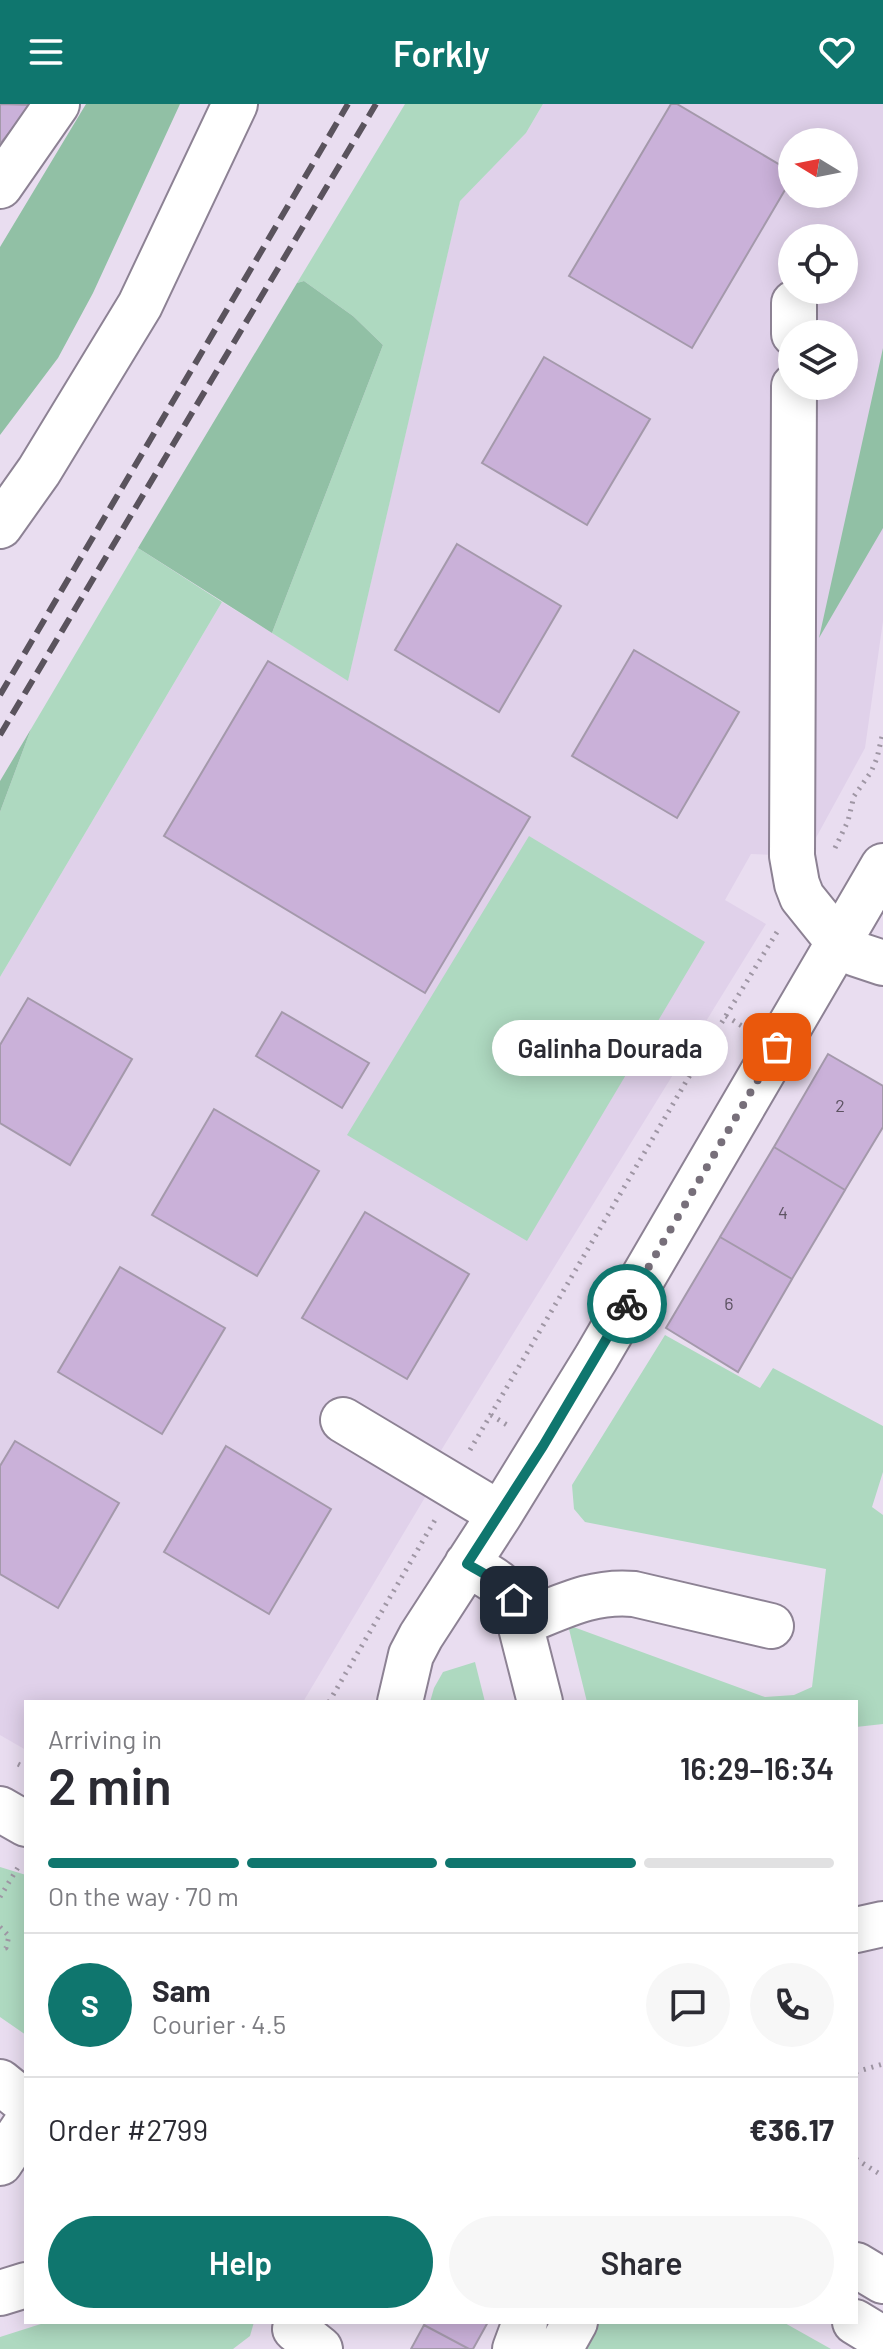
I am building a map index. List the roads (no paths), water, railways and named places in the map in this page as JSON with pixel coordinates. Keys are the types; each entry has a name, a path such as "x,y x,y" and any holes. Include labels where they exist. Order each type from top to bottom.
{"main road":[{"path":"0,186 57,104"},
{"path":"0,526 39,471 140,305 235,104"},
{"path":"794,400 792,856 802,897 839,943 856,954 883,963"},
{"path":"386,1700 421,1636 588,1370 883,866"},
{"path":"343,1420 500,1514"},
{"path":"467,1564 506,1589 514,1600 540,1700"},
{"path":"521,1623 596,1594 614,1592 771,1626"},
{"path":"400,1700 411,1655"},
{"path":"0,1809 24,1823"},
{"path":"858,1930 883,1924"},
{"path":"0,2082 24,2101"},
{"path":"0,2163 24,2127"},
{"path":"858,2266 883,2281"},
{"path":"0,2293 24,2286"},
{"path":"515,2349 524,2324"},
{"path":"560,2349 574,2324"},
{"path":"858,2324 883,2339"}],"railway":[{"path":"0,695 348,104"},
{"path":"0,735 376,104"}],"place":[{"name":"Galinha Dourada","path":"777,1047"}]}
